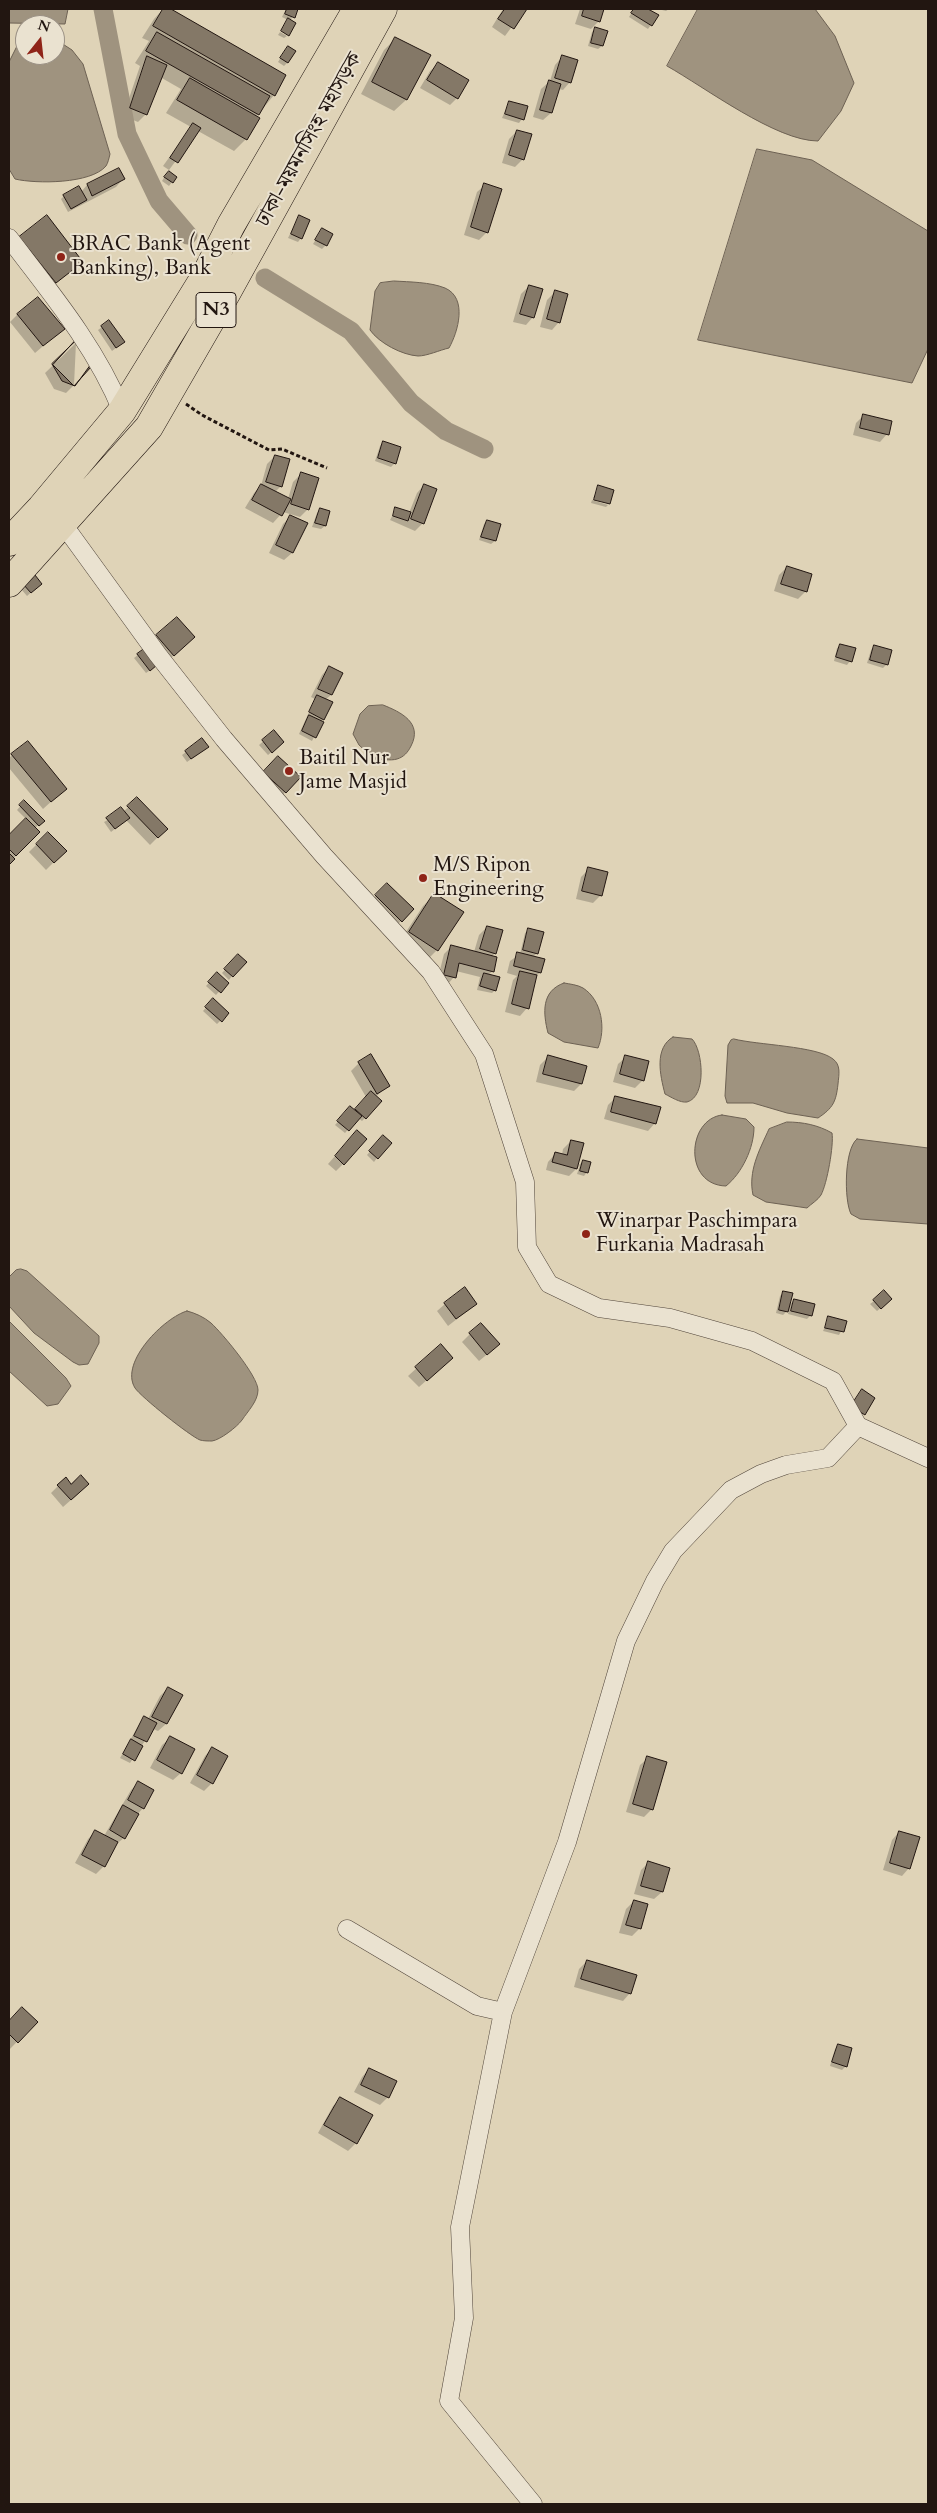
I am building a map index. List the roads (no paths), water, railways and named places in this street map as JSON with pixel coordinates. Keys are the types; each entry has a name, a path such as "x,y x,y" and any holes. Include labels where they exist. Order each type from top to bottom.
{"highway":[{"name":"ঢাকা-ময়মনসিংহ মহাসড়ক","path":"9,542 41,508 122,411 204,278 231,225 357,9"},
{"name":"ঢাকা-ময়মনসিংহ মহাসড়ক","path":"9,583 149,427 383,9"}],"street":[{"path":"9,238 58,302 96,358 122,411"},
{"path":"63,524 158,655 224,739 324,856 431,972 484,1054 525,1182 527,1247 549,1284 599,1308 670,1318 752,1341 833,1381 858,1426 928,1458"},
{"path":"533,2504 449,2401 464,2318 460,2227 504,2012 567,1842 626,1641 655,1581 673,1551 731,1490 761,1474 786,1465 828,1458 858,1426"},
{"path":"347,1929 477,2006 504,2012"}],"waterway":[{"path":"103,9 127,134 159,201 188,235"},
{"path":"265,278 351,331 411,403 446,431 484,449"}],"place":[{"name":"BRAC Bank (Agent Banking), Bank","path":"61,257"},
{"name":"Baitil Nur Jame Masjid","path":"289,771"},
{"name":"M/S Ripon Engineering","path":"423,878"},
{"name":"Winarpar Paschimpara Furkania Madrasah","path":"586,1234"}]}
